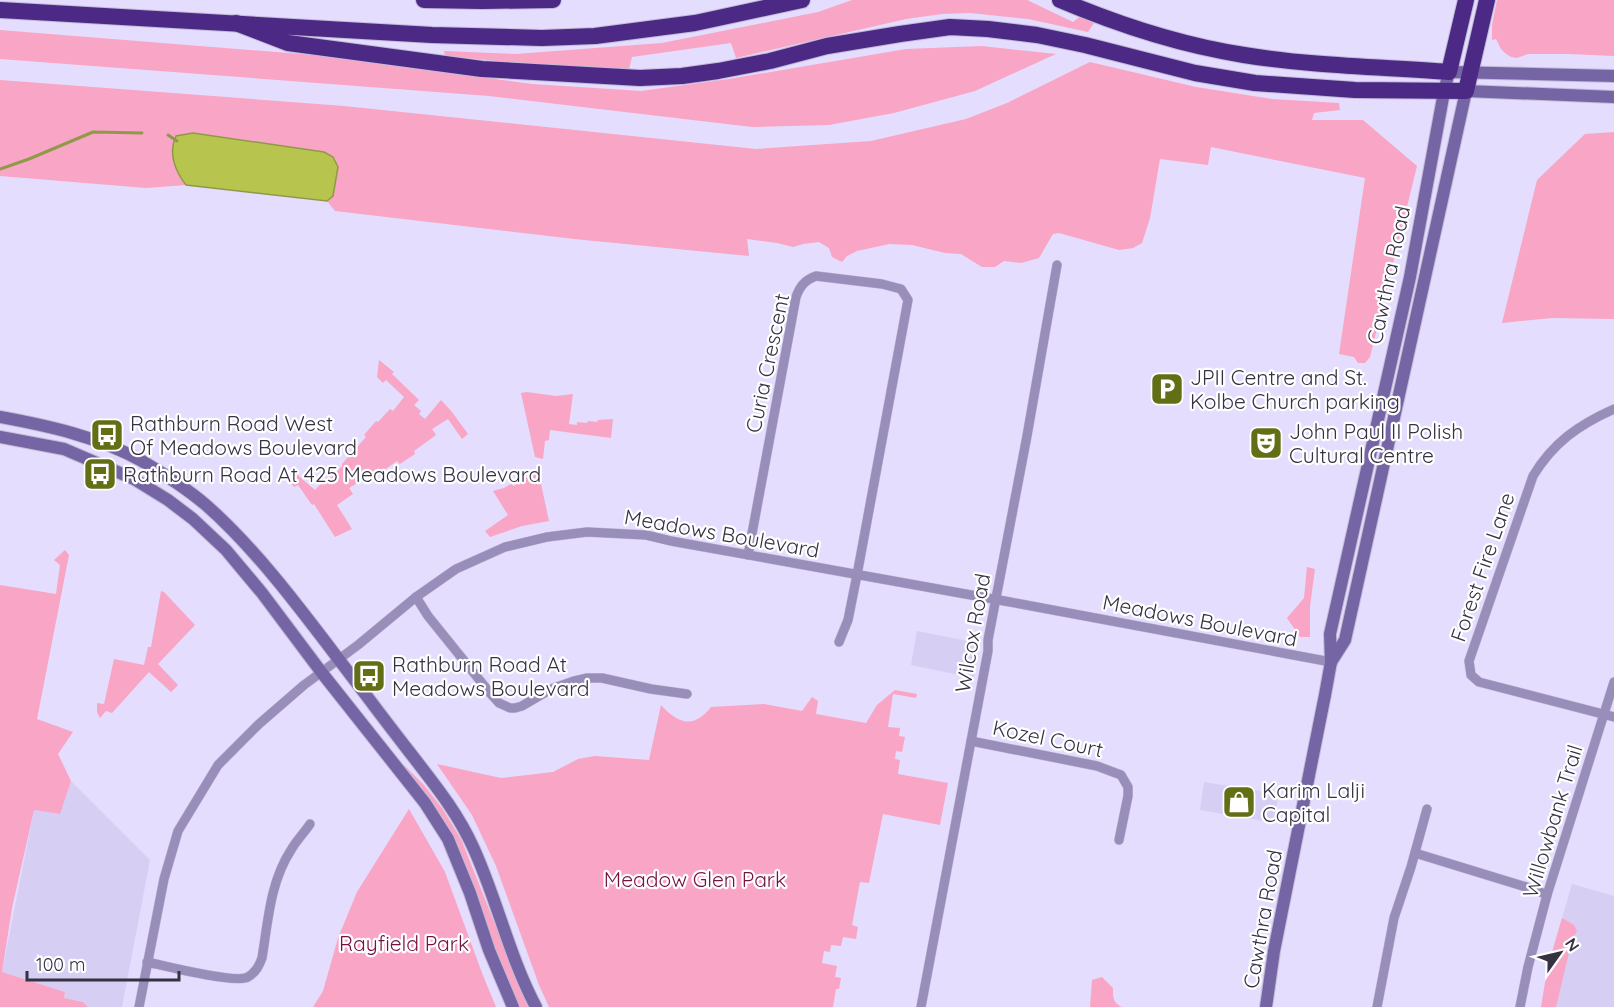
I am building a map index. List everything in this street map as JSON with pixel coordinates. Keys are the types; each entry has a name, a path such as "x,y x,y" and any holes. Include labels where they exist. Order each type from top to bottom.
{"highway":[{"path":"424,0 482,2 553,0"},
{"path":"0,10 486,38 595,36 695,23 802,0"},
{"path":"1060,0 1164,38 1245,56 1449,72 1466,1"},
{"path":"236,23 288,43 482,69 640,78 718,71 770,61 827,46 900,34 950,27 988,29 1037,35 1195,73 1255,83 1355,90 1444,92 1466,91 1487,1"}],"main road":[{"path":"1449,72 1614,76"},
{"name":"Cawthra Road","path":"1266,1007 1274,951 1330,662 1330,634 1410,277 1449,72"},
{"path":"1466,91 1614,97"},
{"name":"Cawthra Road","path":"1330,662 1345,639 1466,91"},
{"path":"0,417 66,431 108,445 141,460 205,504 233,531 278,582 442,793 473,846 512,953 535,1006"},
{"path":"0,437 64,449 134,479 193,519 226,550 262,592 322,673 425,803 447,839 513,1007"}],"street":[{"name":"Wilcox Road","path":"921,1007 1057,265"},
{"name":"Curia Crescent","path":"748,555 796,295 808,279 816,276 882,284 902,289 908,300 857,574"},
{"name":"Forest Fire Lane","path":"1603,714 1479,682 1471,675 1469,661 1533,476 1559,442 1614,409"},
{"name":"Meadows Boulevard","path":"139,1007 169,856 189,810 218,765 258,724 416,597 456,569 504,547 554,536 587,532 645,535 1330,662"},
{"path":"839,642 848,620 857,574"},
{"path":"416,597 428,616 490,693 499,703 510,708 522,706 551,689 587,678 602,678 651,689 687,693"},
{"name":"Willowbank Trail","path":"1520,1007 1547,895 1614,682"},
{"path":"1603,714 1614,717"},
{"name":"Kozel Court","path":"971,741 1097,766 1121,775 1128,787 1128,796 1119,840"},
{"path":"1377,1007 1394,918 1427,809"},
{"path":"147,962 238,979 250,975 259,967 262,958 271,901 279,876 290,852 310,824"},
{"path":"1415,853 1547,895"}],"shaded area":[{"path":"193,133 324,152 333,157 338,167 333,196 327,201 186,185 176,168 173,149 176,136"},
{"path":"917,631 978,643 974,678 911,665"},
{"path":"71,781 150,860 122,1007 88,1007 83,1002 64,998 65,992 2,972 34,810 59,814"},
{"name":"Karim Lalji Capital","path":"1204,782 1278,794 1275,823 1200,810"},
{"path":"1572,884 1614,896 1614,1007 1541,1007 1548,966"}],"green space":[{"path":"852,0 1027,0 1073,22 1081,16 1094,23 1088,32 1028,19 970,13 942,14 906,19 736,58 731,43 632,57 629,69 572,68 445,56 444,51 516,54 662,43 818,12"},
{"path":"1497,0 1614,0 1614,56 1528,54 1517,58 1511,57 1501,49 1496,39 1492,40 1492,25"},
{"path":"0,30 314,55 532,84 641,91 729,79 906,49 982,46 1056,54 975,91 894,113 829,125 752,127 489,96 0,59"},
{"path":"1090,62 1196,87 1272,99 1339,103 1340,110 1314,113 1312,120 1363,120 1417,166 1370,357 1365,363 1358,363 1354,357 1339,354 1365,178 1211,147 1208,165 1160,159 1150,218 1142,243 1133,248 1119,250 1059,233 1053,234 1039,258 1021,263 1004,261 995,267 982,267 961,254 945,253 912,245 889,244 857,251 847,256 842,262 832,257 829,248 819,242 793,247 747,239 749,256 574,239 335,211 327,201 333,196 324,152 193,133 181,136 181,179 186,185 146,188 0,176 0,80 344,106 756,149 871,141 966,119 1007,103"},
{"path":"1614,132 1614,319 1552,318 1502,323 1537,180 1585,134"},
{"path":"379,360 394,372 392,374 419,400 414,405 425,419 441,400 468,434 462,439 448,419 432,429 436,435 414,451 415,454 400,464 397,461 367,482 364,479 349,488 353,494 337,505 352,529 335,537 314,504 312,505 298,485 294,487 288,479 294,472 315,490 342,466 376,421 378,422 390,409 393,411 404,397 386,380 383,383 377,377"},
{"path":"521,393 556,396 573,394 569,424 577,425 577,422 587,423 588,421 613,419 611,438 550,430 549,440 545,441 543,459 535,457"},
{"path":"538,470 549,521 522,526 490,537 485,531 508,515 493,491 511,484 514,486"},
{"path":"65,550 69,555 37,719 73,732 58,754 71,781 60,814 34,810 12,908 2,972 65,992 64,998 83,1002 88,1007 0,1007 0,585 56,594 60,565 54,560"},
{"path":"1307,567 1315,569 1310,606 1310,637 1300,637 1287,618 1304,598"},
{"path":"161,591 195,625 158,664 178,685 171,692 149,672 112,713 106,711 100,718 97,703 104,704 114,659 144,665 148,647 151,647"},
{"name":"Meadow Glen Park","path":"895,690 917,694 916,698 893,694 888,727 900,728 899,736 905,737 902,752 896,751 895,759 900,760 898,774 948,783 940,825 883,814 869,883 860,882 852,925 858,927 856,939 843,937 841,946 831,945 830,952 824,951 822,963 837,966 835,977 841,978 839,989 836,989 833,1007 549,1007 496,866 472,815 437,764 501,778 553,772 578,759 595,756 649,760 661,705 680,720 692,721 705,714 711,707 764,704 802,711 812,697 818,701 816,714 866,723 877,705"},
{"path":"401,762 424,785 442,808 461,839 528,1007 519,1007 430,802"},
{"name":"Rayfield Park","path":"409,809 445,872 496,1007 313,1007 323,991 338,938 357,892"},
{"path":"1562,918 1574,925 1577,931 1572,940 1556,1007 1541,1007 1548,966"},
{"path":"1102,977 1113,988 1114,1000 1122,1007 1090,1007 1092,980"}],"waterway":[{"path":"0,169 93,132 142,133"},
{"path":"168,135 177,141"}],"place":[{"name":"JPII Centre and St. Kolbe Church parking","path":"1167,389"},
{"name":"Rathburn Road West Of Meadows Boulevard","path":"107,435"},
{"name":"John Paul II Polish Cultural Centre","path":"1266,443"},
{"name":"Rathburn Road At 425 Meadows Boulevard","path":"100,474"},
{"name":"Rathburn Road At Meadows Boulevard","path":"369,676"},
{"name":"Karim Lalji Capital","path":"1239,802"}]}
